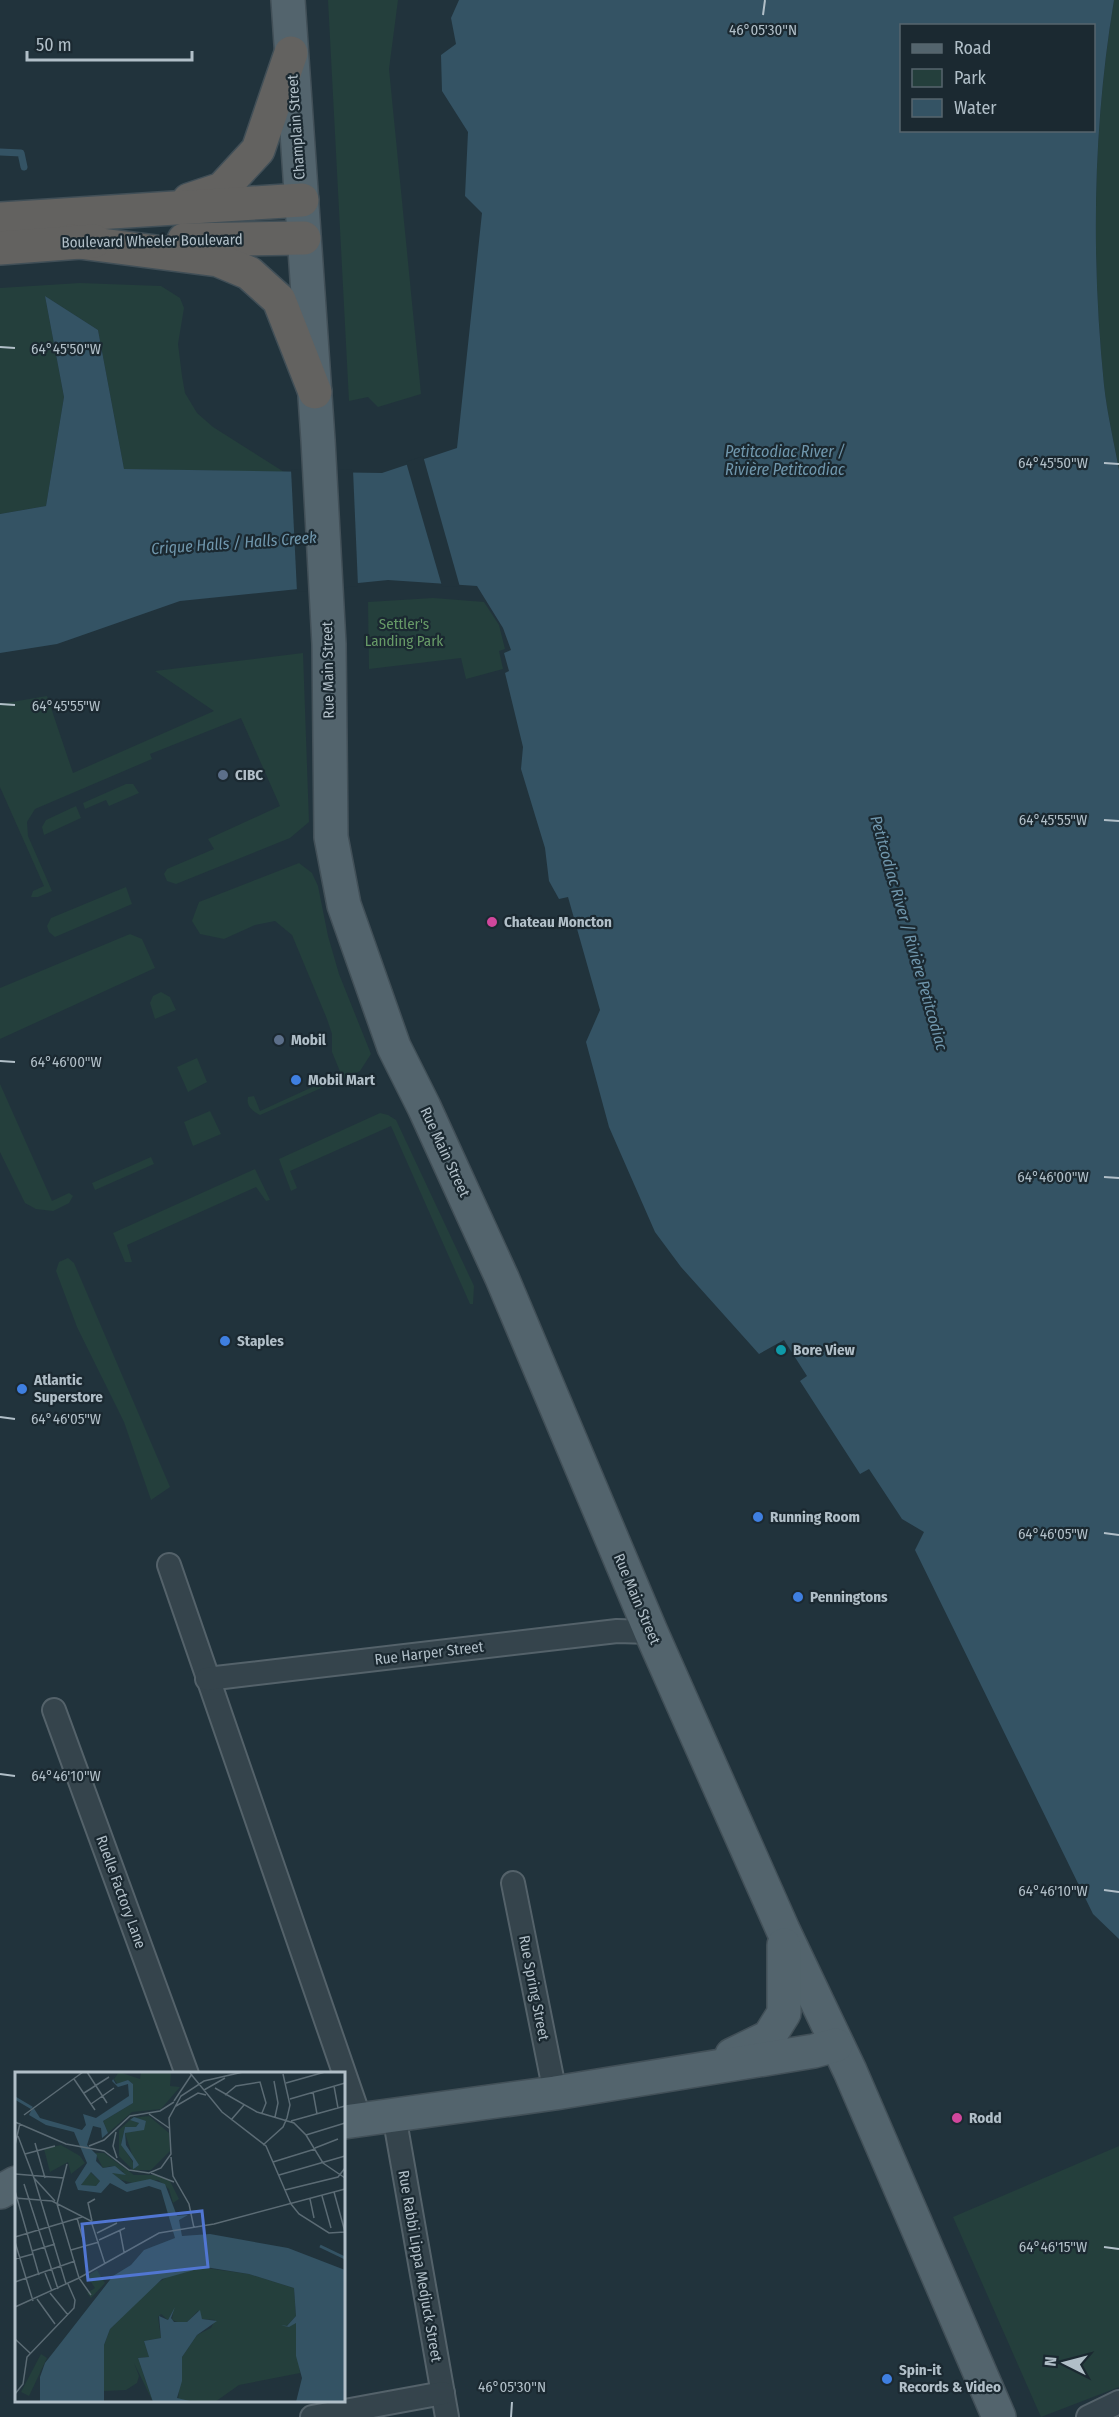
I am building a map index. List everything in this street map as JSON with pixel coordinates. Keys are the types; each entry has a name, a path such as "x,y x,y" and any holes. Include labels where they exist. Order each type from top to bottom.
{"highway":[{"path":"163,209 222,189 258,150 291,53"},
{"name":"Boulevard Wheeler Boulevard","path":"0,219 302,200"},
{"name":"Boulevard Wheeler Boulevard","path":"0,248 71,241 304,238"},
{"path":"71,241 218,260 249,273 279,300 315,392"}],"main road":[{"name":"Champlain Street","path":"288,0 302,200"},
{"name":"Rue Main Street","path":"302,200 318,440 328,644 331,837 344,905 394,1047 502,1278 651,1632 783,1930 850,2071 999,2417"},
{"path":"704,2069 769,2037 784,2013 783,1930"},
{"path":"352,2120 555,2093 814,2051 837,2044"},
{"path":"0,2192 15,2184"}],"street":[{"path":"169,1565 336,2072"},
{"name":"Rue Harper Street","path":"207,1679 617,1631 651,1632"},
{"name":"Ruelle Factory Lane","path":"54,1710 188,2072"},
{"name":"Rue Spring Street","path":"513,1883 555,2093"},
{"path":"345,2099 352,2120"},
{"name":"Rue Rabbi Lippa Medjuck Street","path":"394,2115 447,2417"},
{"path":"312,2417 443,2393"},
{"path":"1088,2417 1119,2402"}],"green space":[{"path":"328,0 398,0 389,69 421,394 378,407 368,397 349,401"},
{"path":"1114,0 1119,0 1119,470 1104,385 1096,240 1098,144"},
{"path":"80,283 161,286 180,298 184,308 178,344 185,393 197,413 213,427 284,472 124,469 98,330 45,296 64,397 46,506 0,514 0,288"},
{"name":"Settler's Landing Park","path":"433,598 484,602 499,625 505,649 499,651 503,669 466,679 461,658 369,669 368,602"},
{"path":"303,653 309,822 290,838 176,884 167,881 164,874 167,869 214,849 208,839 280,806 241,718 150,754 152,759 35,809 27,822 28,836 52,891 38,897 31,897 33,891 44,886 0,787 0,704 47,696 73,773 214,711 155,671"},
{"path":"126,784 133,784 139,793 109,806 106,800 85,809 83,803"},
{"path":"76,806 81,818 44,835 42,827 46,820"},
{"path":"299,863 312,873 318,886 328,936 339,974 371,1054 360,1071 260,1115 250,1108 248,1097 254,1096 260,1111 341,1074 332,1052 332,1034 327,1019 292,935 275,921 255,925 224,939 200,934 192,921 199,902"},
{"path":"126,887 132,904 55,937 49,932 47,926 51,918"},
{"path":"130,934 142,939 155,968 0,1039 0,988"},
{"path":"161,992 170,997 176,1010 155,1019 150,1003 153,996"},
{"path":"197,1058 207,1082 188,1092 177,1067"},
{"path":"0,1084 52,1201 69,1193 73,1196 69,1203 53,1211 36,1209 25,1203 0,1152"},
{"path":"210,1111 221,1134 193,1146 184,1122"},
{"path":"380,1113 396,1120 474,1286 473,1304 470,1304 391,1126 290,1171 297,1188 291,1191 279,1159"},
{"path":"151,1157 154,1164 95,1190 92,1183"},
{"path":"255,1169 270,1200 266,1201 256,1187 127,1245 132,1262 125,1262 113,1233"},
{"path":"68,1258 74,1263 170,1487 151,1500 124,1422 77,1327 56,1271 59,1262"},
{"path":"1119,2146 1119,2387 1041,2417 953,2217"}],"water":[{"name":"Petitcodiac River / Rivière Petitcodiac","path":"459,0 1114,0 1098,143 1096,240 1104,385 1119,470 1119,1939 1093,1914 915,1550 924,1532 902,1519 869,1469 860,1474 800,1381 807,1376 784,1340 759,1354 681,1267 655,1232 609,1127 586,1042 600,1010 568,897 559,899 549,881 545,848 521,769 523,747 505,673 509,671 504,653 511,650 503,628 477,586 388,580 180,601 57,644 0,653 0,514 46,506 64,397 45,296 98,330 124,469 382,473 457,448 482,213 465,196 468,132 442,91 441,55 456,44 451,18"}],"pier":[{"path":"423,456 460,587 442,586 406,462"},
{"path":"291,469 353,470 358,586 297,592"}],"waterway":[{"path":"0,152 21,153 24,167"}],"place":[{"name":"CIBC","path":"223,775"},
{"name":"Chateau Moncton","path":"492,922"},
{"name":"Mobil","path":"279,1040"},
{"name":"Mobil Mart","path":"296,1080"},
{"name":"Staples","path":"225,1341"},
{"name":"Bore View","path":"781,1350"},
{"name":"Atlantic Superstore","path":"22,1389"},
{"name":"Running Room","path":"758,1517"},
{"name":"Penningtons","path":"798,1597"},
{"name":"Rodd","path":"957,2118"},
{"name":"Spin-it Records & Video","path":"887,2379"}],"water label":[{"name":"Crique Halls / Halls Creek","path":"234,543"}]}
